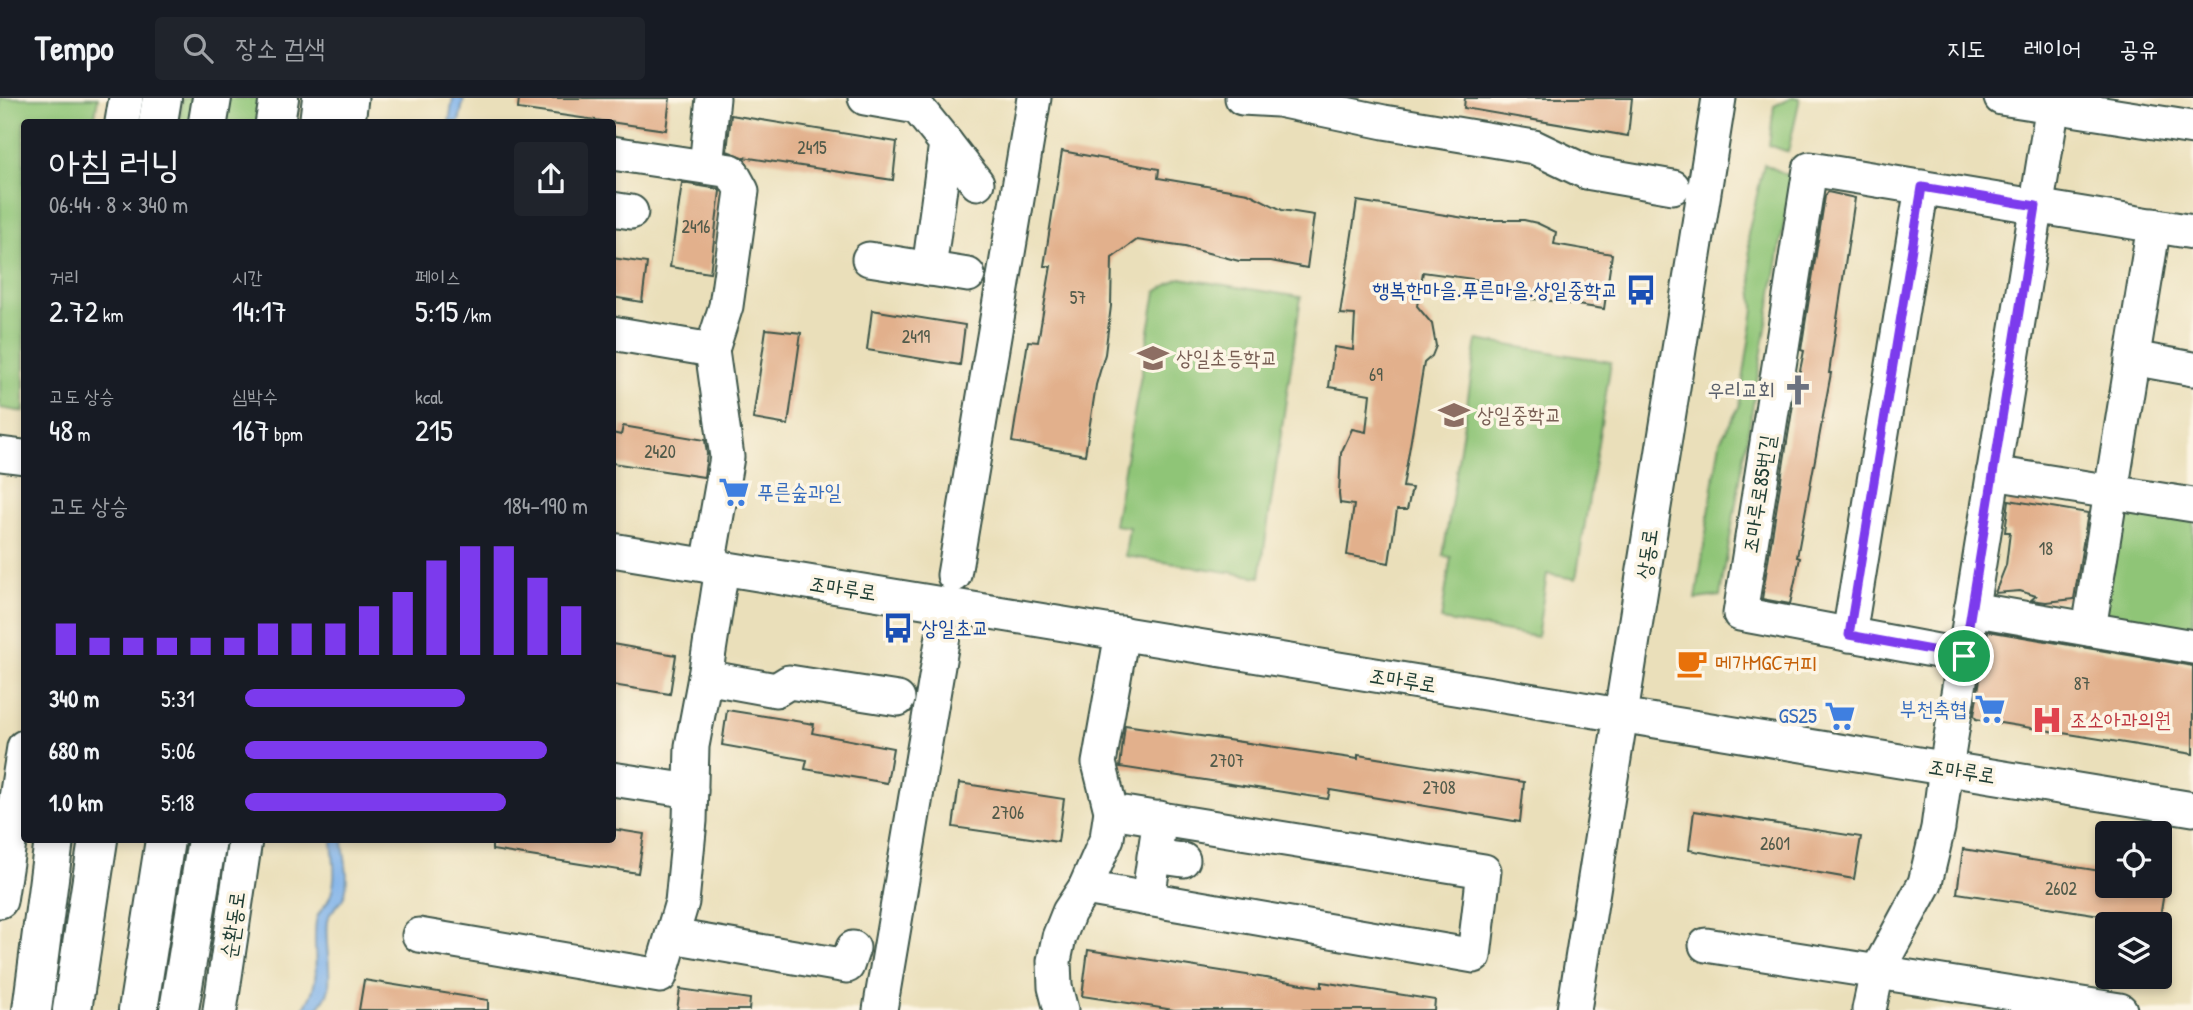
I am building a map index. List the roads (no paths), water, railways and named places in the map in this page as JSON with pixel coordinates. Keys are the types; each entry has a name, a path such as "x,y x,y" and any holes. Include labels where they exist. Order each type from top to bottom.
{"highway":[{"path":"158,119 162,98"},
{"path":"208,119 212,98"},
{"path":"276,119 279,98"},
{"path":"318,119 322,98"},
{"path":"32,1010 54,843"},
{"path":"72,1010 98,843"},
{"path":"138,1010 164,843"},
{"path":"179,1010 207,843"}],"street":[{"path":"122,119 126,98"},
{"path":"348,119 351,98"},
{"path":"706,167 713,98"},
{"path":"866,98 917,107 978,183"},
{"path":"954,575 1034,98"},
{"path":"1242,98 1278,100 1384,122 1534,147 1586,172 1673,187"},
{"name":"상동로","path":"1574,1010 1623,716 1678,348 1719,98"},
{"path":"2001,98 2053,102 2193,128"},
{"path":"1869,1010 1877,972 1925,883 1938,828 2053,102"},
{"path":"929,269 946,143"},
{"path":"419,935 660,976 682,902 692,746 705,677 726,457 712,350 726,306 742,191 731,171 616,154"},
{"name":"조마루로85번길","path":"1964,656 1740,614 1810,169 2193,232"},
{"path":"1849,635 1922,187"},
{"path":"2089,629 2154,225"},
{"path":"869,258 968,275"},
{"path":"616,334 712,350"},
{"path":"2132,358 2193,369"},
{"path":"0,454 21,457"},
{"path":"1993,472 2193,505"},
{"name":"조마루로","path":"616,551 2193,809"},
{"path":"1971,608 2193,647"},
{"path":"1061,1010 1055,987 1059,937 1107,838 1111,811 1098,763 1122,633"},
{"path":"880,1010 943,636"},
{"path":"705,677 776,690 789,682 898,699"},
{"path":"0,901 21,766"},
{"path":"616,780 691,791"},
{"path":"1085,888 1474,956 1484,871 1111,811"},
{"path":"1148,899 1168,858 1160,818"},
{"name":"순환동로","path":"220,1010 246,843"},
{"path":"672,936 847,966 853,948"},
{"path":"1706,946 2120,1010"}],"water":[{"path":"453,98 464,98 460,119 450,119"},
{"path":"332,843 343,843 347,880 345,894 327,921 330,976 328,992 316,1010 302,1010 309,999 315,978 316,921 332,892"}],"place":[{"name":"행복한마을.푸른마을.상일중학교","path":"1641,290"},
{"name":"상일초등학교","path":"1153,358"},
{"name":"우리교회","path":"1798,390"},
{"name":"상일중학교","path":"1454,415"},
{"name":"푸른숲과일","path":"734,492"},
{"name":"상일초교","path":"898,628"},
{"name":"메가MGC커피","path":"1692,663"},
{"name":"부천축협","path":"1990,709"},
{"name":"GS25","path":"1840,716"},
{"name":"조소아과의원","path":"2047,720"}]}
